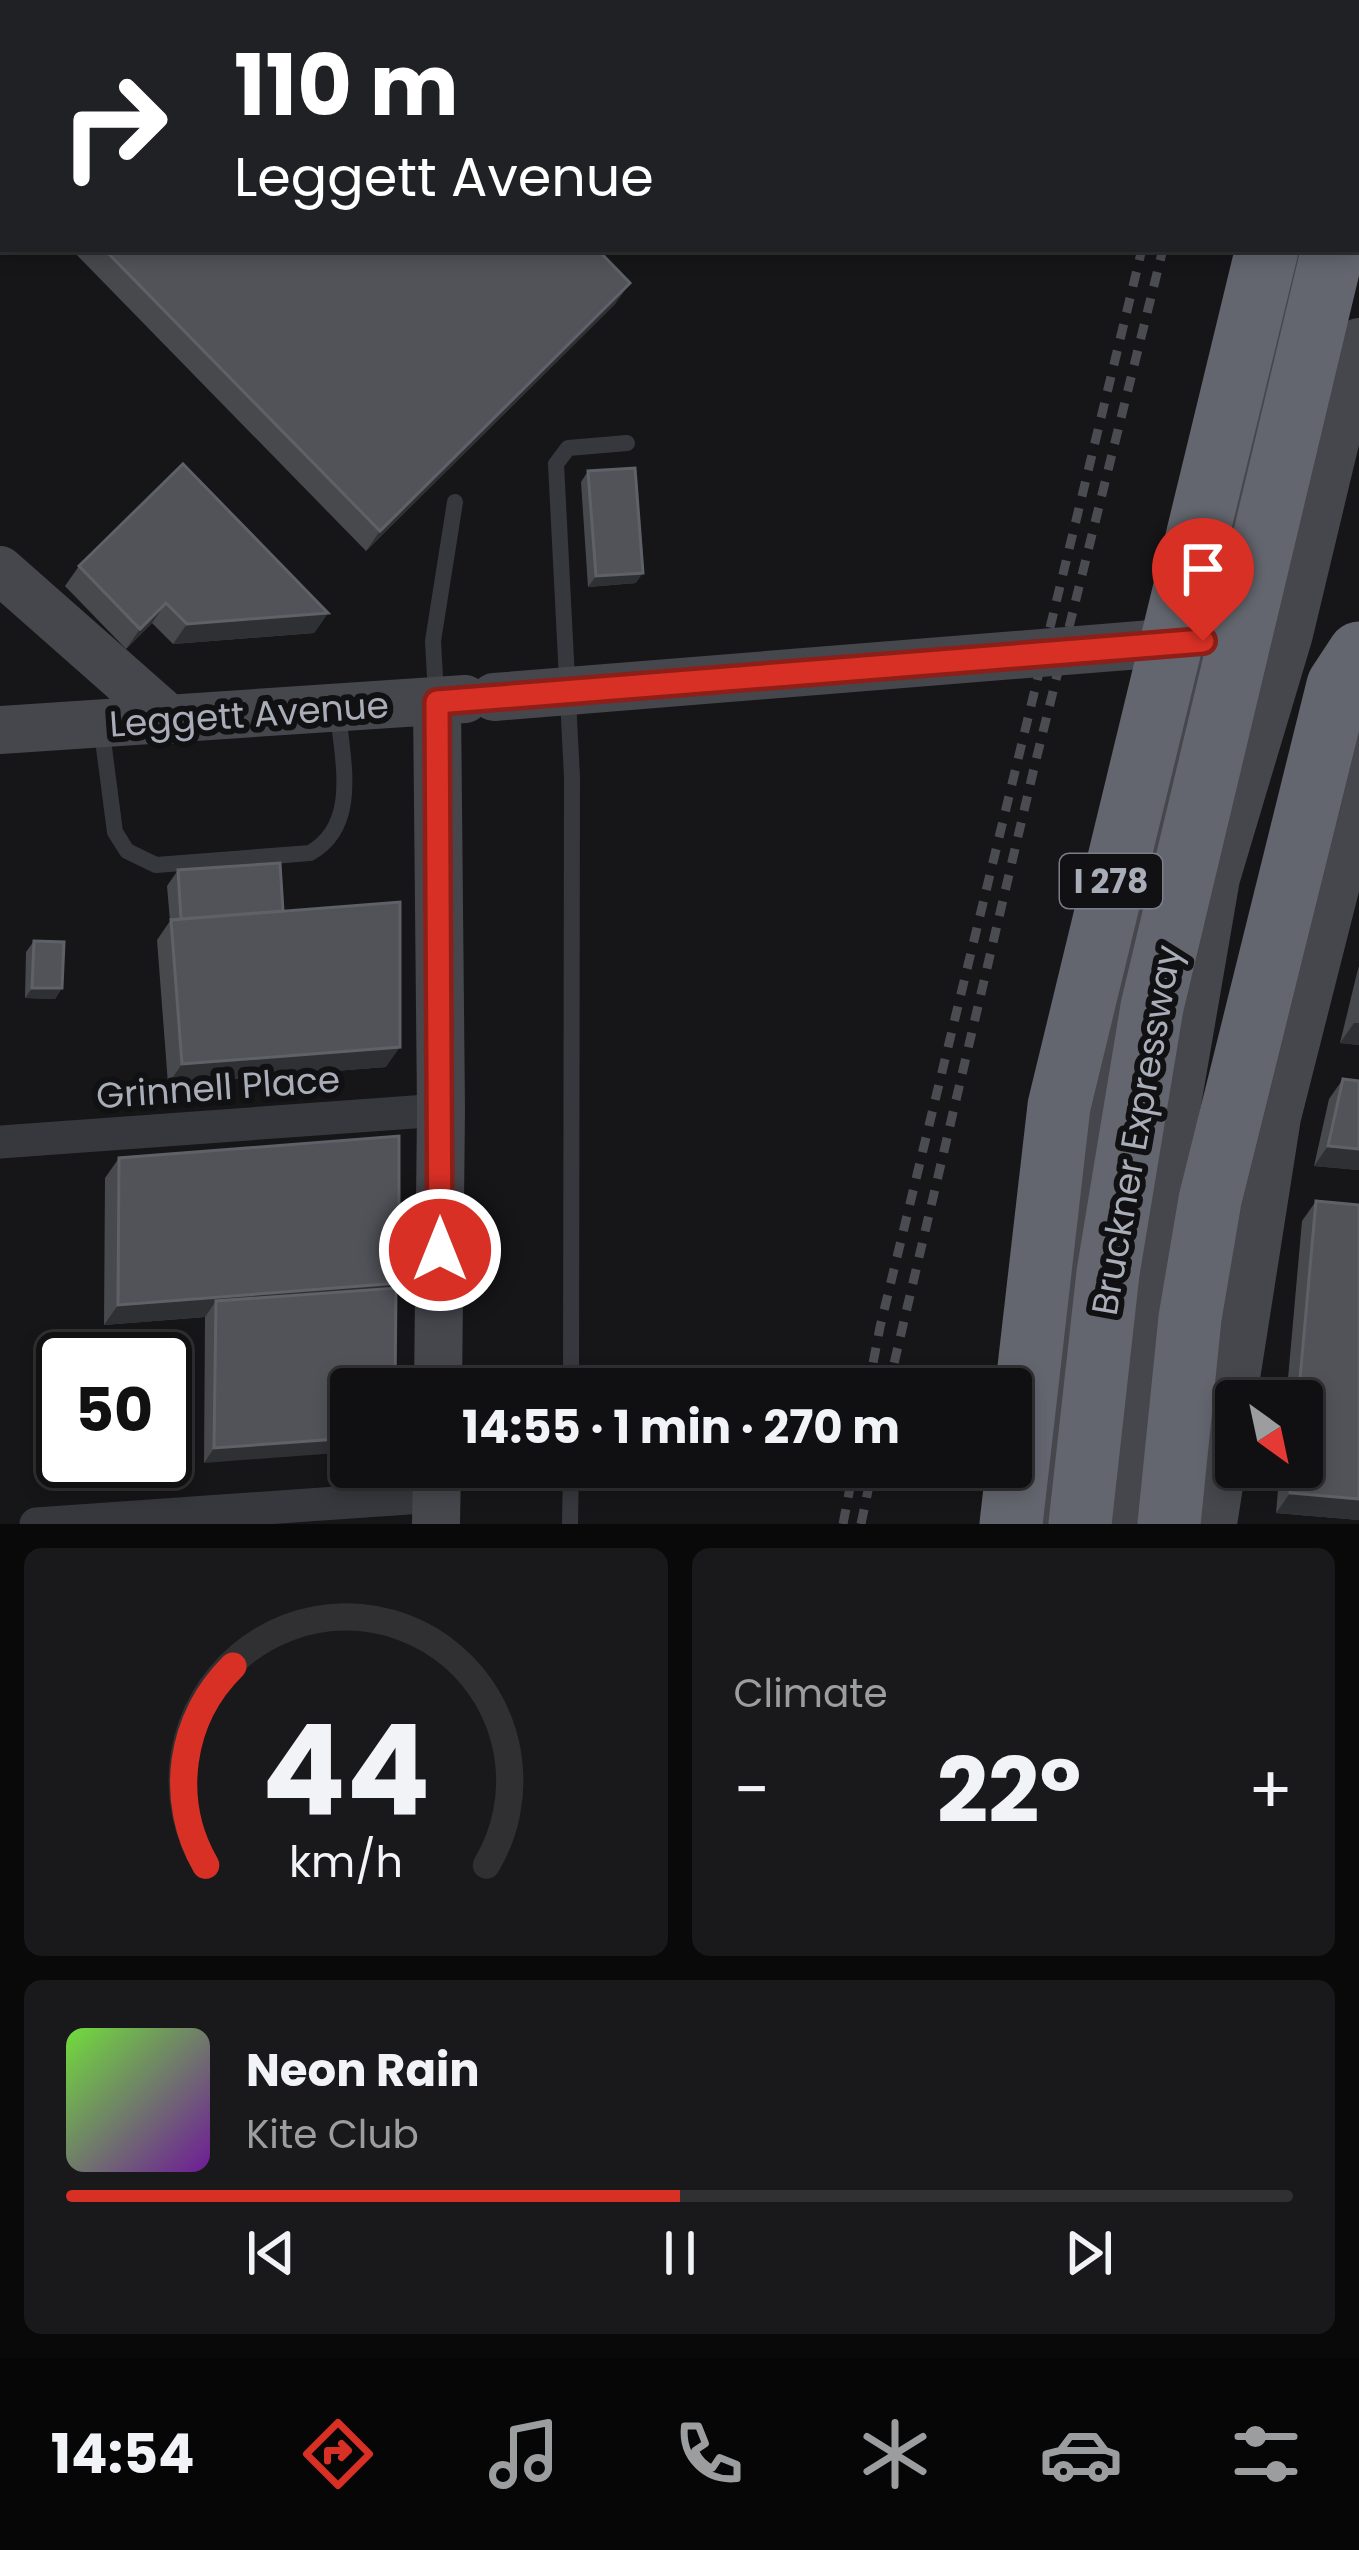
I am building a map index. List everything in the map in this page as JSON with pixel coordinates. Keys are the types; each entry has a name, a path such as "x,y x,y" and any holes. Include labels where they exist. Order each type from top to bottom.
{"highway":[{"name":"Bruckner Expressway","path":"1011,1524 1059,1106 1266,252"},
{"name":"Bruckner Expressway","path":"1080,1524 1108,1273 1152,1007 1332,252"},
{"path":"1169,1524 1190,1318 1210,1200 1338,685 1359,653"}],"main road":[{"path":"1044,1524 1101,1092 1203,641 1300,252"},
{"path":"1124,1524 1160,1208 1216,878 1289,634 1359,342"},
{"path":"0,570 170,720"},
{"name":"Leggett Avenue","path":"0,730 437,702 1359,631"},
{"path":"437,702 438,1368"},
{"path":"1213,1524 1277,1117 1340,869 1359,739"}],"street":[{"name":"Grinnell Place","path":"0,1142 441,1110"},
{"path":"36,1524 437,1496"}],"lane":[{"path":"572,1368 572,777 556,464 568,448 627,443"},
{"path":"437,702 433,641 455,502"},
{"path":"101,724 115,832 128,851 156,865 310,853 327,843 345,806 338,709"},
{"path":"570,1524 571,1488"}],"building":[{"path":"107,252 600,252 630,283 380,531"},
{"path":"183,464 328,613 187,624 166,603 140,629 79,566"},
{"path":"635,468 643,573 596,576 588,471"},
{"path":"280,863 283,911 181,919 178,870"},
{"path":"400,902 400,1047 182,1064 171,920"},
{"path":"34,941 64,942 62,988 32,988"},
{"path":"1343,1079 1359,1081 1359,1149 1328,1146"},
{"path":"399,1136 399,1283 118,1305 119,1158"},
{"path":"1316,1201 1359,1205 1359,1499 1290,1493 1290,1488 1323,1488 1323,1380 1300,1380"},
{"path":"396,1288 395,1368 330,1368 330,1440 214,1448 216,1301"}],"railway":[{"path":"872,1368 1141,252"},
{"path":"893,1368 1162,252"},
{"path":"843,1524 850,1488"},
{"path":"861,1524 869,1488"}],"route":[{"path":"440,1250 437,702 1203,641"}]}
